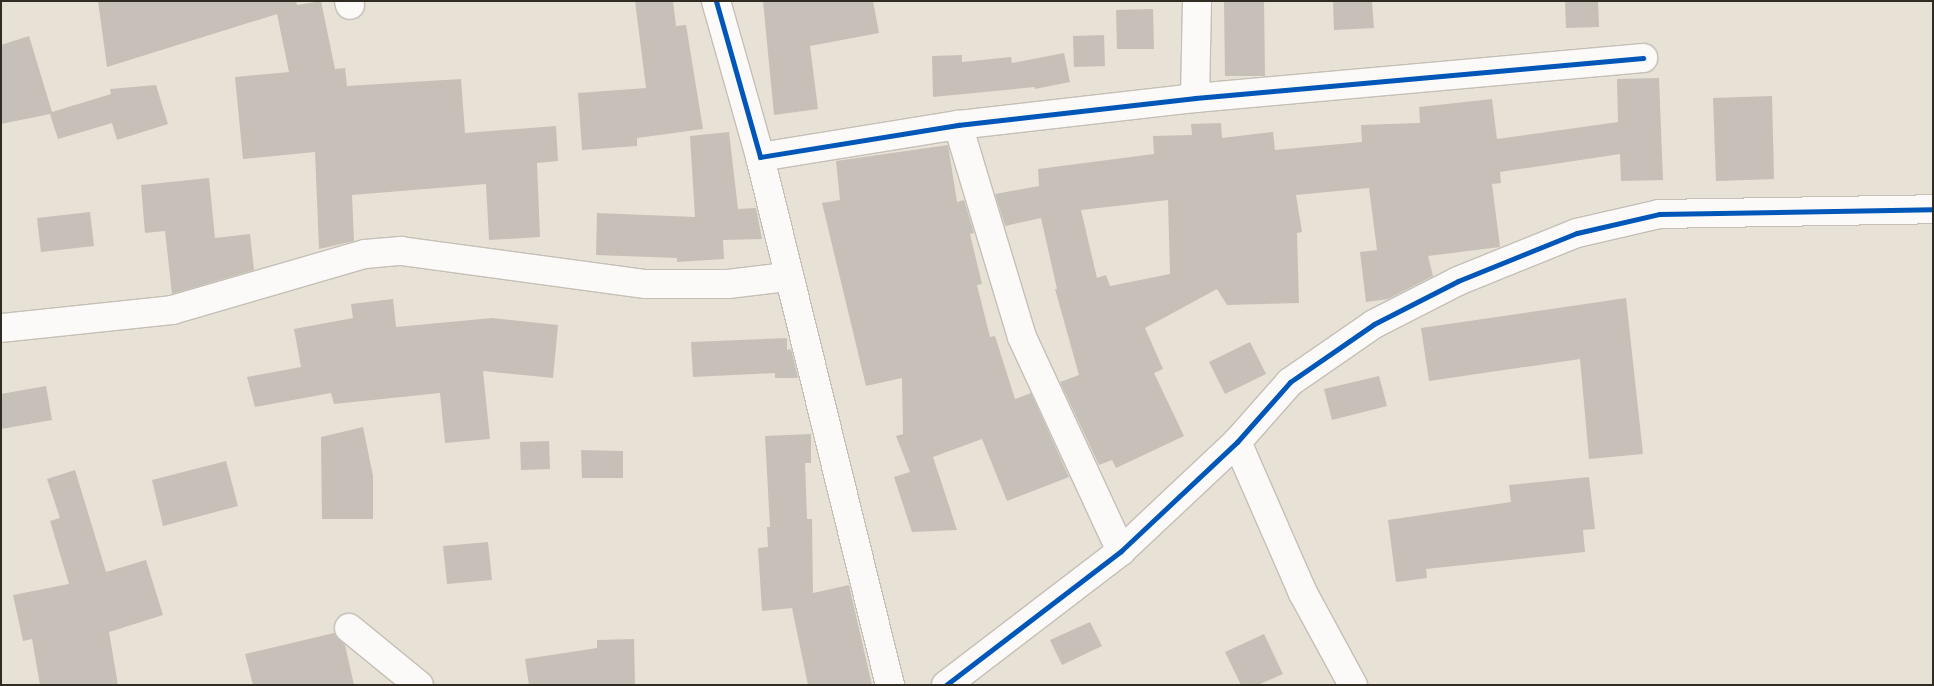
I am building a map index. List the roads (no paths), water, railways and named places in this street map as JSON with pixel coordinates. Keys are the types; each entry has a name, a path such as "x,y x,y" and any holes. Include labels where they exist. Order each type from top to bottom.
{"street":[{"path":"716,1 760,157 788,277 890,685"},
{"path":"1195,98 1197,1"},
{"path":"760,157 958,125 1195,98 1643,58"},
{"path":"958,125 1022,337 1121,551"},
{"path":"958,681 1121,551 1237,442 1290,382 1374,324 1458,281 1577,233 1659,214 1933,209"},
{"path":"1,328 172,310 365,254 401,251 646,284 728,284 788,277"},
{"path":"1237,442 1303,593 1353,685"},
{"path":"349,628 419,685"}]}
